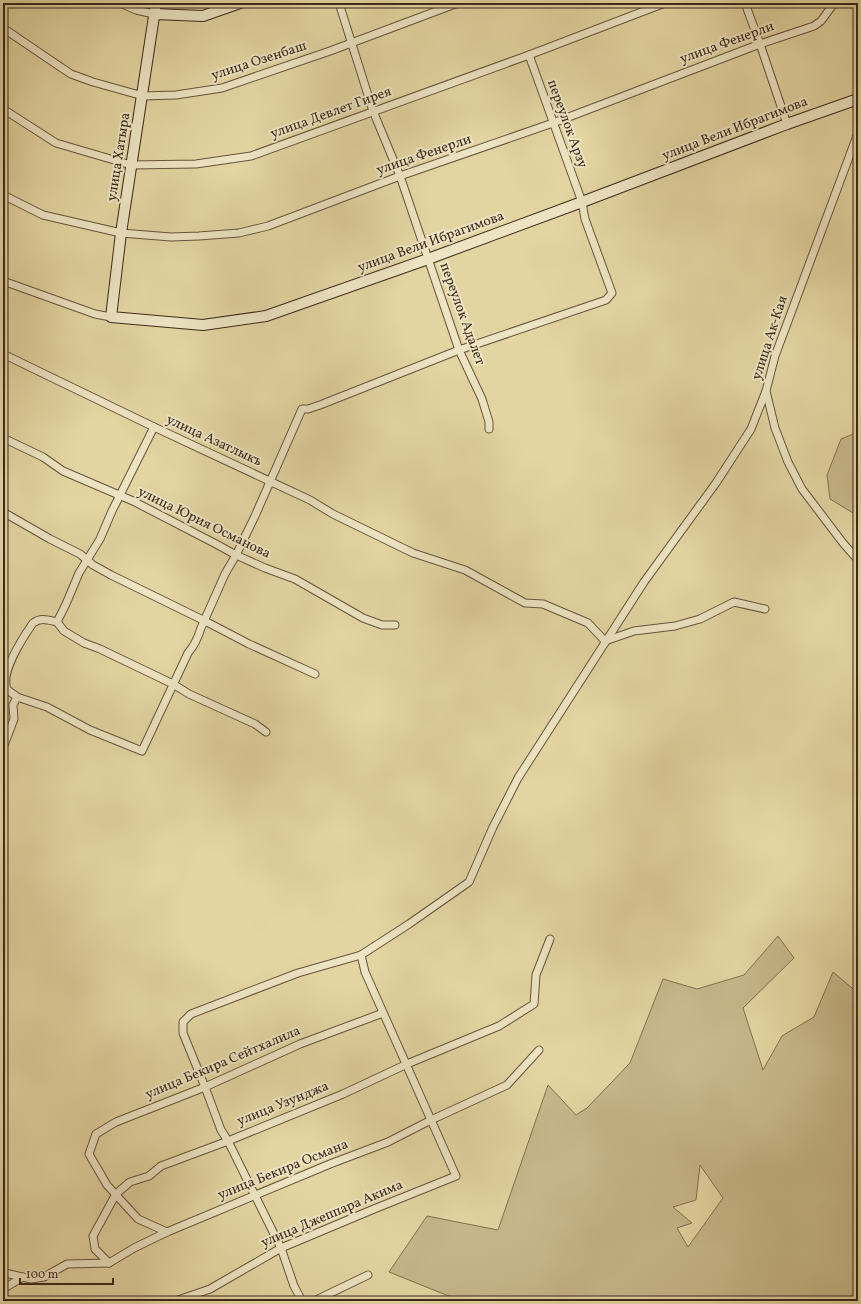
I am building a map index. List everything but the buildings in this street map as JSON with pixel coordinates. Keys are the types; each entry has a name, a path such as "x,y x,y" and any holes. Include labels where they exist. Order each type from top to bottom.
{"street":[{"path":"120,3 136,10 154,14 203,16 240,3"},
{"name":"улица Хатыра","path":"111,317 121,233 156,3"},
{"name":"переулок Адалет","path":"339,3 373,111 400,176 459,350 482,399 490,429"},
{"name":"улица Озенбаш","path":"3,28 71,74 93,82 143,96 176,95 222,88 351,43 458,3"},
{"name":"улица Девлет Гирея","path":"3,109 56,143 131,165 196,164 251,156 529,55 665,3"},
{"path":"745,3 787,124"},
{"name":"улица Фенерли","path":"3,195 43,214 121,233 171,237 239,233 268,226 400,176 553,123 760,44 814,26 821,21 836,3"},
{"name":"переулок Арзу","path":"459,350 606,300 612,293 585,219 582,202 529,55"},
{"name":"улица Вели Ибрагимова","path":"3,281 95,314 111,317 203,325 266,316 428,259 787,124 858,99"},
{"name":"улица Ак-Кая","path":"858,133 775,356 766,391 775,428 788,462 802,489 843,543 858,560"},
{"path":"266,732 254,724 189,694 173,684 100,649 84,644 64,631 57,622 43,619 37,620 33,623 12,653 5,677 7,690 17,697 47,707 90,730 142,751 173,684 188,653 195,645 225,574 236,555 302,409 308,409 320,405 459,350"},
{"name":"улица Азатлыкъ","path":"3,354 310,500 333,514 413,553 465,570 525,603 544,604 588,623 605,641"},
{"path":"302,1301 294,1286 281,1248 228,1141 221,1130 205,1086 183,1034 183,1022 191,1014 298,973 361,955 469,882 493,827 518,778 644,582 716,483 748,435 766,391"},
{"path":"57,622 79,573 100,539 112,511 154,427"},
{"name":"улица Юрия Османова","path":"3,438 43,457 63,471 120,497 133,501 236,555 265,568 294,578 363,618 382,626 395,625"},
{"path":"3,512 80,554 93,565 111,575 249,644 316,674"},
{"path":"605,641 634,632 675,626 700,619 734,602 765,609"},
{"path":"3,748 14,719 13,705 17,697"},
{"name":"улица Узунджа","path":"109,1263 95,1249 93,1236 116,1194 130,1182 149,1176 161,1166 228,1141 342,1094 407,1064 499,1026 534,1004 536,974 550,939"},
{"path":"361,955 365,972 431,1120"},
{"name":"улица Бекира Сейтхалила","path":"116,1194 107,1185 89,1154 96,1134 116,1122 205,1086 300,1044 383,1013"},
{"name":"улица Бекира Османа","path":"3,1271 5,1273 31,1279 44,1277 67,1264 109,1263 134,1248 167,1232 330,1164 388,1142 431,1120 507,1085 539,1050"},
{"name":"улица Джеппара Акима","path":"178,1300 210,1289 281,1248 456,1176 431,1120"},
{"path":"116,1194 138,1219 167,1232"},
{"path":"314,1301 368,1275"},
{"path":"3,1289 23,1277"}],"shaded area":[{"path":"856,433 858,434 858,516 830,499 827,475 841,439"},
{"path":"778,936 794,958 743,1008 763,1070 782,1036 814,1017 833,972 858,993 858,1301 461,1301 389,1272 427,1216 498,1230 548,1085 576,1115 587,1108 630,1063 663,979 697,989 744,975","holes":["700,1165 723,1198 688,1247 677,1228 692,1223 673,1207 696,1200"]}]}
